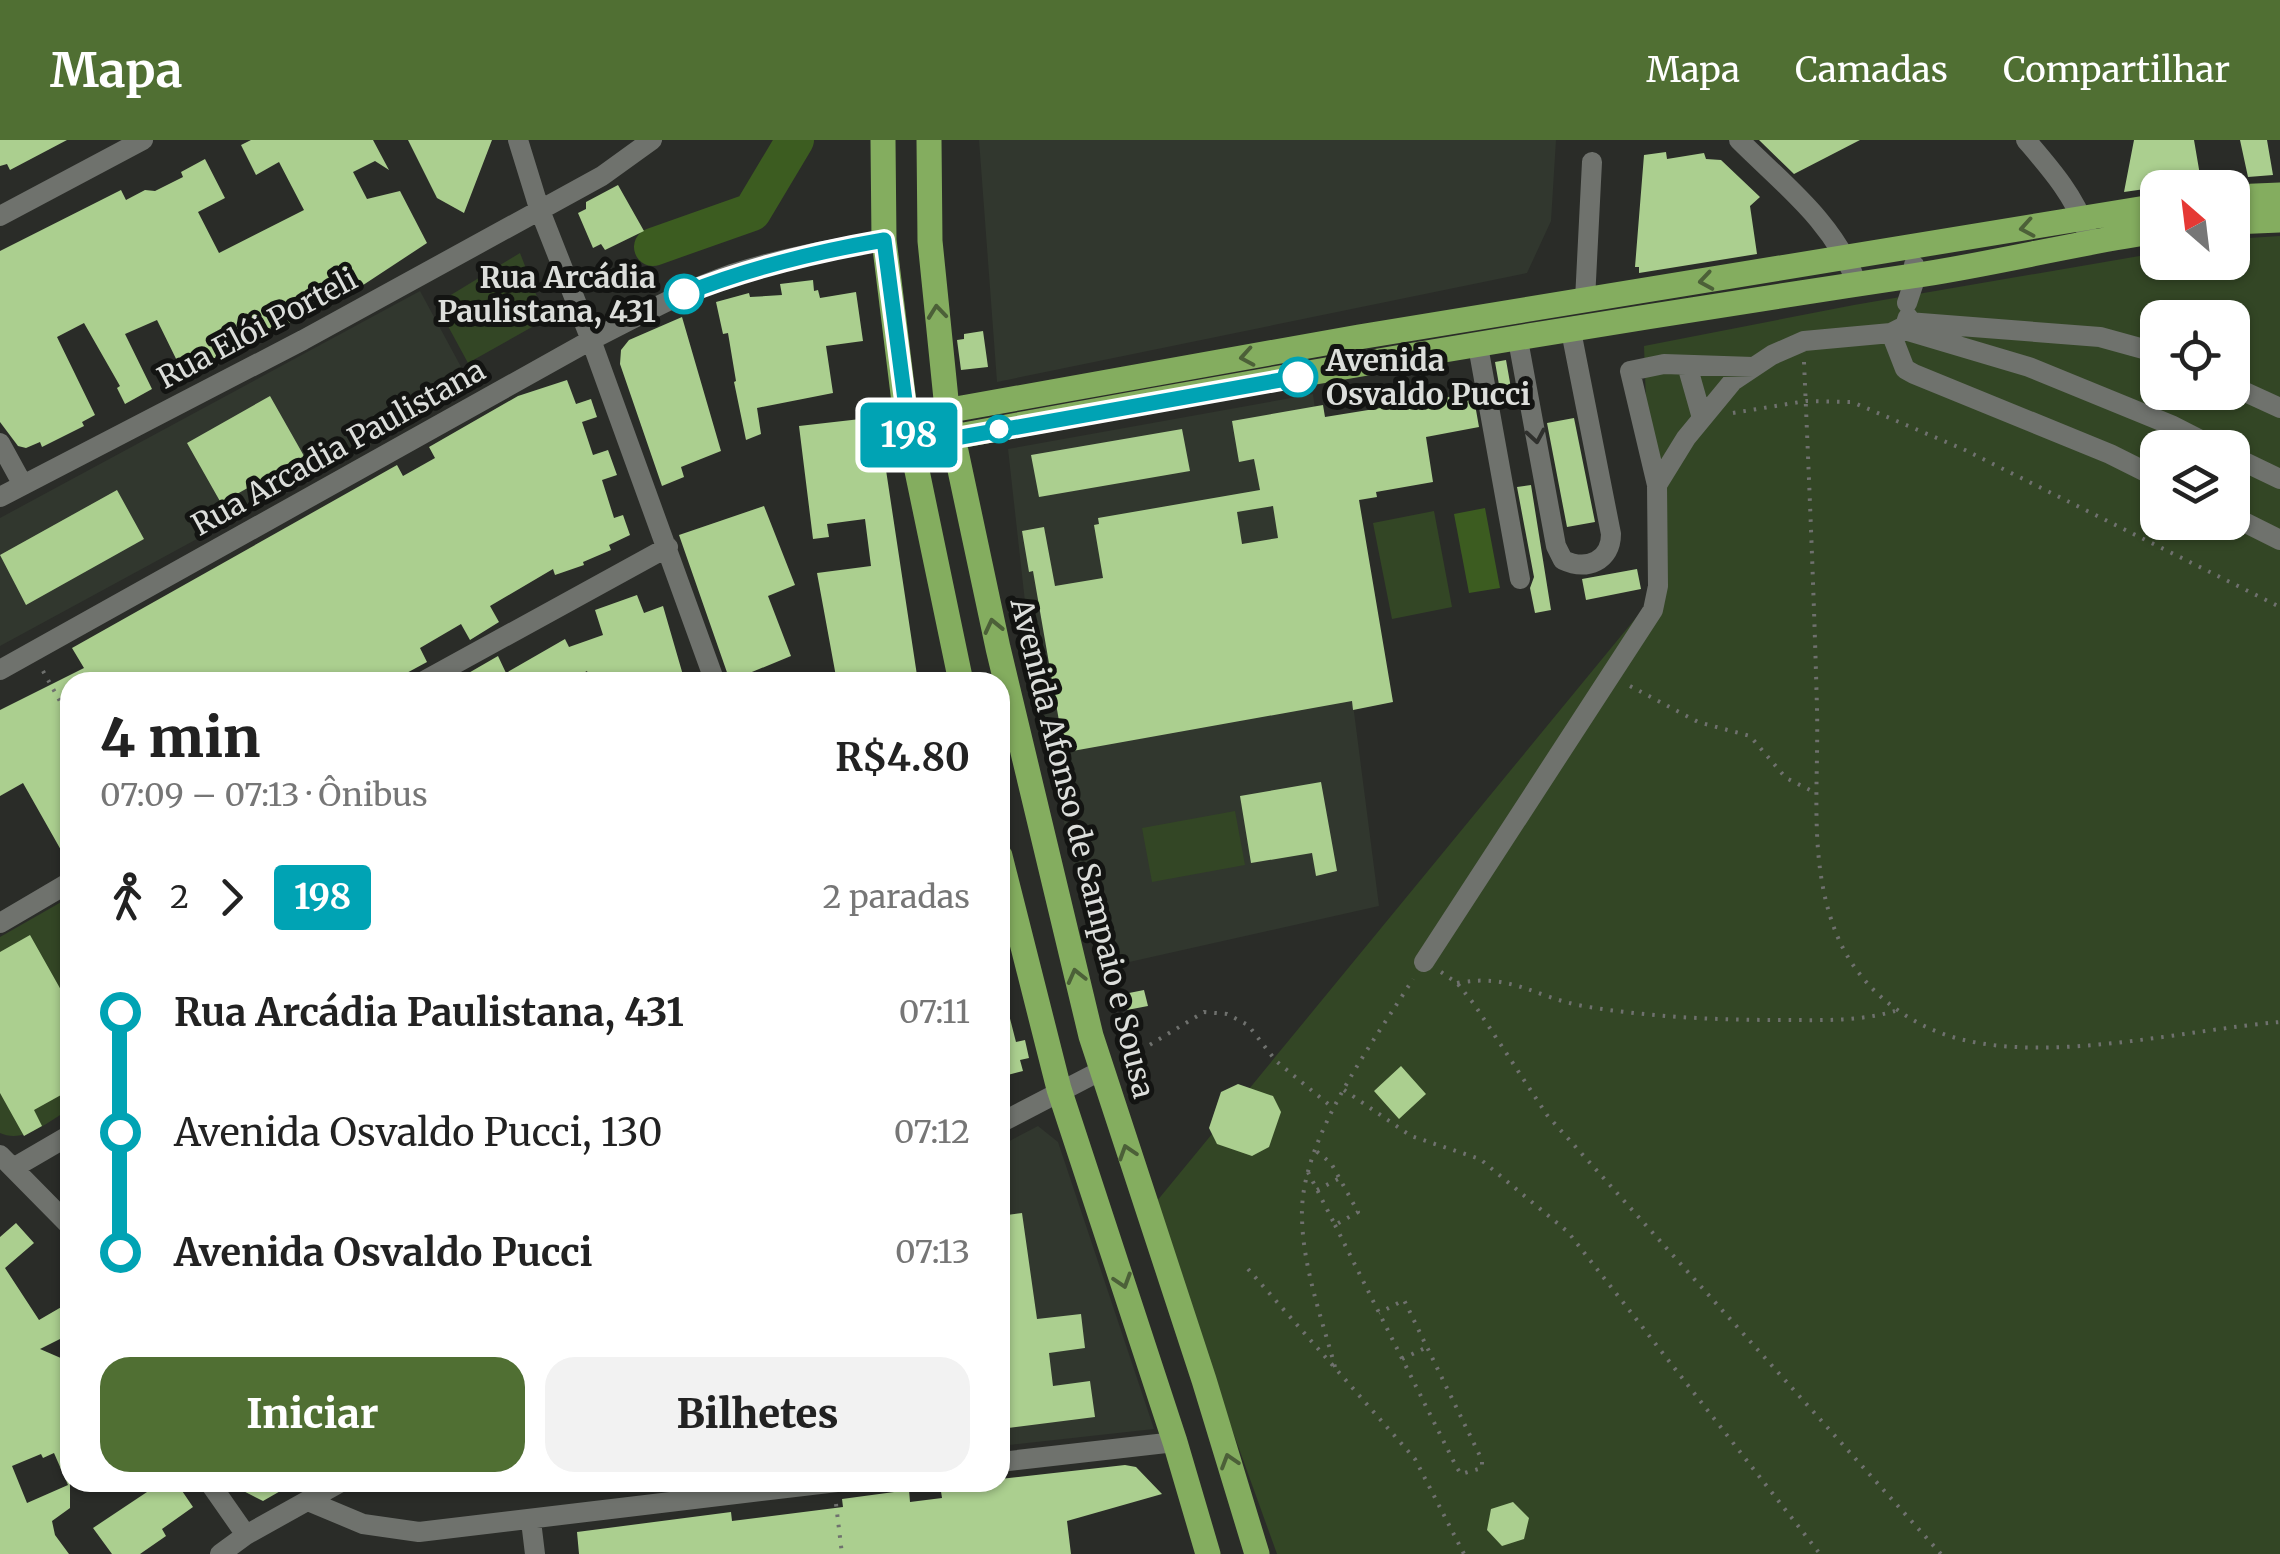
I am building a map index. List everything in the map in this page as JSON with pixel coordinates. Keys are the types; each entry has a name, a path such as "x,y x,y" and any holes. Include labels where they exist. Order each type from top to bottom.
{"main road":[{"path":"884,140 884,240 906,418 959,672"},
{"name":"Avenida Afonso de Sampaio e Sousa","path":"928,140 930,241 951,438 1005,672"},
{"path":"2250,197 2280,195"},
{"path":"911,446 1857,284 1904,307 2086,230 2140,212"},
{"path":"2250,221 2280,220"},
{"path":"906,418 1585,300 1901,250 2086,230 2140,231"},
{"name":"Avenida Afonso de Sampaio e Sousa","path":"1010,696 1102,1070 1257,1554"},
{"path":"1010,895 1060,1089 1208,1554"}],"street":[{"path":"0,216 143,140"},
{"path":"518,140 539,208 592,340 712,672"},
{"name":"Rua Elói Porteli","path":"0,498 302,340 602,176 652,140"},
{"path":"1739,140 1826,226 1848,259 1857,284"},
{"path":"2026,140 2054,173 2086,230"},
{"path":"1585,300 1592,162"},
{"name":"Rua Arcadia Paulistana","path":"0,670 592,340 684,294 732,274 829,249 884,240"},
{"path":"1901,250 1906,369 2140,469"},
{"path":"1904,307 2029,368 2181,430"},
{"path":"1657,485 1702,418 1732,382 1772,355 1804,341 1904,307 2100,338 2140,348"},
{"path":"1518,340 1556,546 1564,560 1587,565 1611,548 1571,332"},
{"path":"1478,346 1520,578"},
{"path":"1424,962 1653,610 1658,586 1657,485 1630,371 1664,364 1753,368"},
{"path":"1687,364 1702,418"},
{"path":"2250,394 2280,408"},
{"path":"0,442 23,485"},
{"path":"2250,465 2280,479"},
{"path":"2250,525 2280,540"},
{"path":"440,672 668,547"},
{"path":"0,923 60,888"},
{"path":"1010,1116 1102,1070"},
{"path":"60,1139 8,1161 60,1216"},
{"path":"1010,1461 1175,1442"},
{"path":"215,1492 246,1536"},
{"path":"220,1554 324,1492"},
{"path":"308,1501 352,1520 389,1530 419,1532 763,1492"},
{"path":"531,1521 535,1554"}],"path":[{"path":"1804,341 1817,725 1814,792 1823,895 1840,943 1860,975 1895,1011 1963,1040 2011,1046 2068,1045 2280,1022"},
{"path":"1702,418 1806,401 1852,402 1965,450 2280,607"},
{"path":"32,652 60,701"},
{"path":"1613,675 1698,722 1750,736 1786,778 1814,792"},
{"path":"1335,1367 1308,1262 1302,1218 1308,1172 1332,1108 1424,962 1457,984 1547,1115 1941,1554"},
{"path":"1457,984 1478,980 1514,982 1577,1005 1654,1017 1838,1020 1871,1018 1895,1011"},
{"path":"1102,1070 1204,1012 1228,1014 1248,1025 1276,1061 1332,1108"},
{"path":"1344,1090 1411,1136 1480,1159 1568,1232 1820,1554"},
{"path":"1316,1151 1332,1163 1358,1212 1335,1225"},
{"path":"1308,1172 1318,1190 1335,1225 1379,1313 1402,1359 1461,1474 1465,1476 1482,1468 1482,1460 1404,1300 1379,1313"},
{"path":"1318,1190 1340,1178"},
{"path":"1248,1270 1416,1458 1464,1554"},
{"path":"1402,1359 1427,1347"},
{"path":"836,1492 842,1554"}],"shaded area":[{"path":"979,140 1556,140 1551,221 1527,273 997,382"},
{"path":"2280,236 2280,1554 1277,1554 1152,1207 1653,597 1644,346 2140,256 2140,280 2250,280 2250,238"},
{"path":"520,253 539,302 541,322 468,363 436,304"},
{"path":"420,291 473,389 0,646 0,518"},
{"path":"1313,394 1379,906 1098,969 1036,701 1008,449"},
{"path":"1485,508 1500,588 1469,593 1454,514"},
{"path":"1434,511 1452,607 1392,619 1373,523"},
{"path":"1235,811 1245,865 1152,882 1142,828"},
{"path":"60,903 60,1115 18,1136 0,1133 0,937"},
{"path":"1038,1126 1058,1142 1154,1429 1010,1445 1010,1141"}],"building":[{"path":"0,140 67,140 10,170 7,164 0,166"},
{"path":"251,140 373,140 389,170 375,161 353,172 367,199 400,191 427,243 348,295 183,373 157,320 125,334 152,389 125,404 117,388 120,386 84,323 57,337 95,415 82,422 84,426 42,447 40,442 26,448 18,446 0,422 0,251 121,190 126,200 145,190 155,191 183,177 181,172 205,159 225,198 198,212 219,253 304,210 279,162 256,175 241,145"},
{"path":"408,140 492,140 464,213 437,198"},
{"path":"1759,140 1860,140 1794,174"},
{"path":"2134,140 2194,140 2199,170 2140,170 2140,190 2124,192"},
{"path":"2240,140 2267,140 2273,175 2250,177 2250,170 2246,170"},
{"path":"1666,152 1667,159 1704,153 1706,159 1721,160 1760,197 1750,206 1757,254 1639,273 1639,267 1635,267 1644,155"},
{"path":"618,185 644,231 605,250 601,244 593,248 578,213 586,209 586,202"},
{"path":"813,280 814,291 818,290 820,298 856,292 863,341 826,346 833,393 757,408 761,434 746,440 728,333 723,334 716,302 749,293 750,297 782,295 780,284"},
{"path":"682,317 721,451 681,467 684,477 662,486 620,364 621,350 629,340"},
{"path":"983,331 988,367 961,370 957,340 964,339 964,334"},
{"path":"1506,360 1512,394 1501,396 1495,362"},
{"path":"567,380 576,404 591,399 597,417 582,422 593,455 608,450 617,475 602,480 614,518 623,515 630,535 609,545 611,550 583,562 584,565 555,575 553,569 490,606 499,622 470,640 461,624 420,648 427,662 408,672 76,672 84,668 72,648 397,465 403,476 435,458 429,447 518,396"},
{"path":"1473,393 1479,427 1426,437 1433,482 1376,492 1377,497 1359,500 1393,702 1353,710 1352,701 1067,752 1022,531 1044,527 1055,586 1103,578 1094,525 1099,524 1098,518 1260,490 1254,459 1239,462 1232,421 1323,405 1325,417","holes":["1273,506 1278,538 1242,544 1237,512"]},
{"path":"270,396 304,456 221,503 187,443"},
{"path":"878,417 916,672 835,672 817,573 871,566 865,519 827,524 829,537 813,539 799,426"},
{"path":"1574,418 1595,522 1567,527 1547,423"},
{"path":"1182,429 1190,471 1039,497 1031,455"},
{"path":"1531,485 1551,610 1535,613 1530,588 1534,577 1517,487"},
{"path":"117,490 144,539 26,605 0,555"},
{"path":"764,506 795,585 768,596 791,656 752,672 727,672 679,535"},
{"path":"1637,569 1641,589 1586,600 1582,579"},
{"path":"637,595 644,613 663,606 682,672 508,672 565,639 569,647 603,635 595,610"},
{"path":"498,656 506,672 470,672"},
{"path":"60,680 60,848 23,783 0,796 0,710"},
{"path":"1321,782 1337,871 1316,876 1312,853 1251,863 1240,796"},
{"path":"30,935 60,988 60,1096 34,1110 42,1126 24,1136 0,1093 0,952"},
{"path":"1144,990 1148,1006 1127,1010 1124,994"},
{"path":"1010,1019 1016,1042 1025,1040 1029,1058 1020,1060 1023,1071 1010,1074"},
{"path":"1401,1066 1426,1094 1399,1119 1374,1091"},
{"path":"1238,1084 1273,1096 1281,1112 1269,1147 1252,1156 1217,1144 1209,1128 1221,1092"},
{"path":"1022,1213 1037,1319 1081,1314 1085,1348 1049,1353 1053,1386 1090,1381 1095,1417 1010,1428 1010,1215"},
{"path":"16,1223 34,1243 5,1268 39,1320 60,1308 60,1339 40,1349 60,1358 60,1467 54,1453 12,1466 27,1503 60,1489 60,1492 70,1492 70,1508 52,1521 55,1535 69,1554 0,1554 0,1237"},
{"path":"1125,1465 1136,1467 1162,1494 1067,1521 1071,1554 579,1554 577,1532 731,1512 732,1521 843,1507 842,1499 894,1492 909,1492 910,1502 942,1498 941,1492 1010,1492 1010,1478"},
{"path":"147,1492 183,1492 193,1507 162,1529 166,1536 140,1554 112,1554 93,1528"},
{"path":"245,1492 279,1492 263,1501"},
{"path":"1513,1502 1529,1518 1524,1539 1502,1546 1487,1530 1491,1509"}],"waterway":[{"path":"653,247 752,212 795,140"}],"bus line":[{"name":"198","path":"684,294 732,274 829,249 884,240 911,446 1298,377"}],"place":[{"name":"Rua Arcádia Paulistana, 431","path":"684,294"},
{"name":"Avenida Osvaldo Pucci","path":"1298,377"}]}
